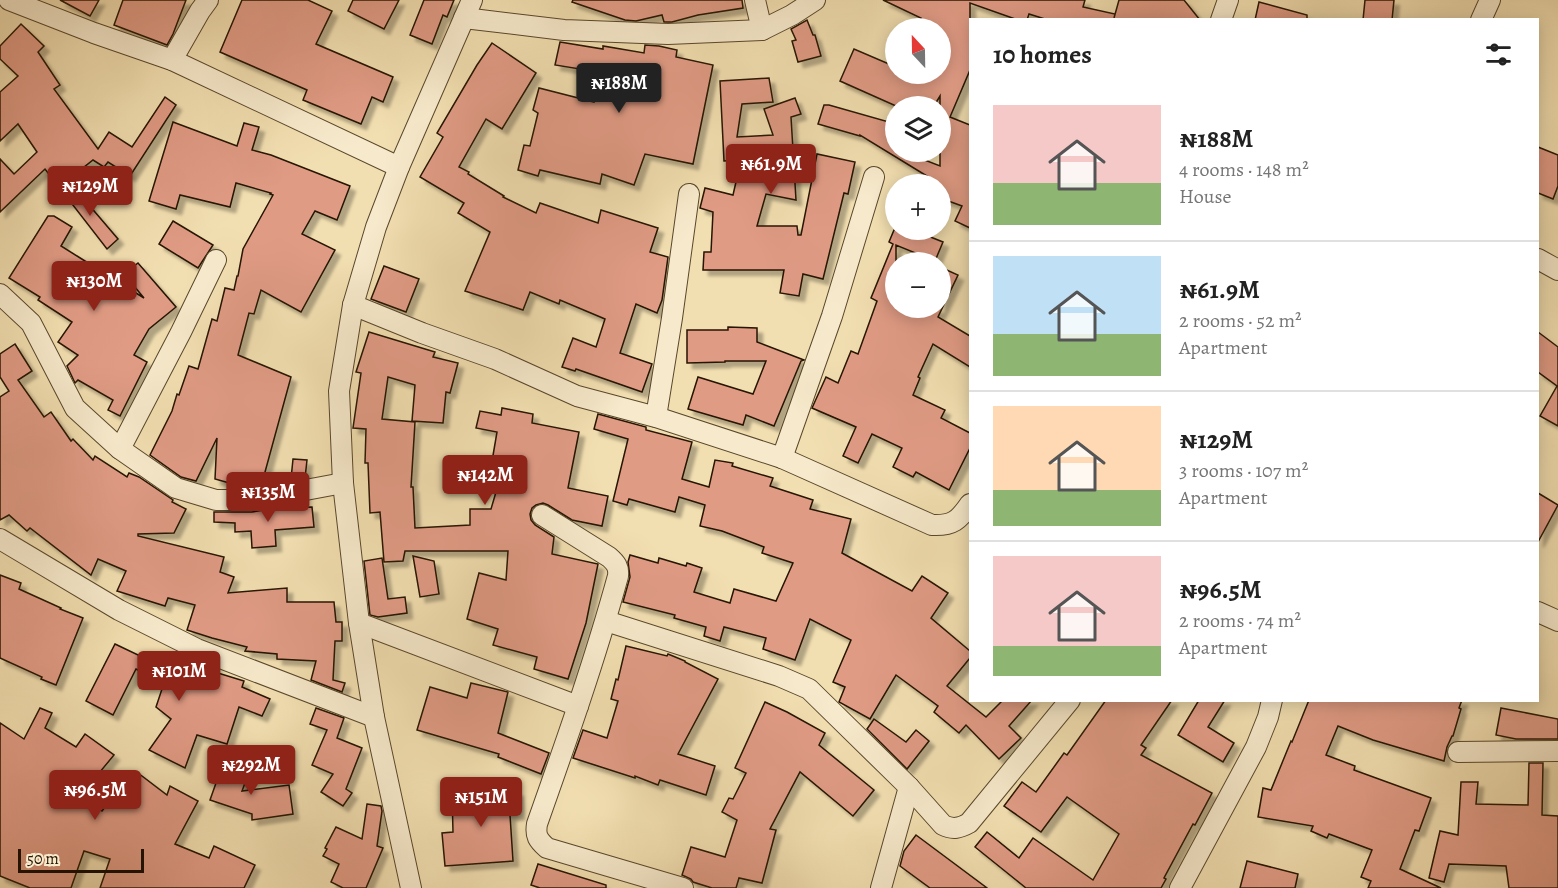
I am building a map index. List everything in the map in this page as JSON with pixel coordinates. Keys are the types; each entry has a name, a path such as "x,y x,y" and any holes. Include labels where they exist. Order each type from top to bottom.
{"street":[{"path":"9,0 172,60 399,167"},
{"path":"172,60 208,0"},
{"path":"411,888 374,717 359,623 343,483 339,392 353,305 376,227 399,167 472,0"},
{"path":"755,0 762,30"},
{"path":"464,18 564,30 656,34 762,30 815,0"},
{"path":"1222,18 1228,0"},
{"path":"1482,18 1490,0"},
{"path":"782,458 832,316 874,177"},
{"path":"656,417 689,194"},
{"path":"120,449 216,260"},
{"path":"1539,260 1558,270"},
{"path":"0,294 31,323 75,408 120,449 176,488 216,500 252,500 343,483"},
{"path":"353,305 495,359 577,396 656,417 782,458 932,525 945,526 959,519 969,505"},
{"path":"542,515 615,561 619,569 606,621 535,833 538,840 547,848 683,888"},
{"path":"0,539 119,610 197,649 374,717"},
{"path":"1539,612 1558,621"},
{"path":"606,621 779,676 809,689 909,787 943,825 950,828 959,828 969,823 1068,702"},
{"path":"359,623 578,706"},
{"path":"1180,888 1256,747 1272,702"},
{"path":"1458,752 1558,751"},
{"path":"881,888 909,787"}],"building":[{"path":"60,0 99,0 90,16"},
{"path":"123,0 186,0 167,45 114,25"},
{"path":"242,0 308,0 332,11 316,44 393,77 383,102 372,97 361,124 303,100 307,90 220,52"},
{"path":"353,0 399,0 384,29 348,11"},
{"path":"424,0 454,0 447,17 443,15 432,44 410,35"},
{"path":"573,0 742,0 743,8 698,15 672,22 664,22 662,15 636,21 625,20 572,2"},
{"path":"883,0 1085,0 1083,7 1115,14 1114,18 1042,18 1029,14 1028,18 1012,18 970,3 969,72 951,115 951,96 885,96 885,101 840,81 854,49 885,62 885,84 951,84 951,18 921,18"},
{"path":"1119,0 1184,0 1198,18 1114,18"},
{"path":"1365,0 1394,0 1392,18 1363,18"},
{"path":"1259,2 1307,15 1307,18 1255,18"},
{"path":"807,20 815,35 821,56 798,62 792,41 796,40 791,29"},
{"path":"21,24 44,46 38,52 60,85 54,89 98,149 109,132 132,147 165,97 176,105 130,176 108,162 104,167 93,160 59,187 45,169 0,212 0,159 14,174 37,152 18,124 0,141 0,92 18,76 0,59 0,46"},
{"path":"560,42 644,53 645,45 659,46 677,50 676,57 713,65 693,164 645,154 634,185 602,174 600,184 540,170 538,176 518,170 524,145 530,146 538,113 533,110 539,88 594,102 599,72 555,65"},
{"path":"492,43 536,73 502,129 486,119 459,167 503,197 536,213 540,203 598,223 601,210 658,228 650,252 668,257 662,300 657,313 636,304 620,353 652,364 642,392 576,369 575,371 562,367 573,338 596,347 605,319 560,300 559,304 530,292 523,310 465,291 490,232 458,213 464,203 420,177 443,137 437,133"},
{"path":"769,78 773,102 742,104 737,137 773,135 764,109 795,98 801,114 791,117 796,200 766,194 757,226 797,226 798,235 801,235 817,154 855,162 848,194 844,193 823,279 803,274 799,296 780,293 784,270 703,270 704,252 711,252 713,212 700,208 705,188 733,195 741,160 724,161 720,81"},
{"path":"824,105 885,121 885,150 860,135 818,124"},
{"path":"951,117 969,125 969,228 955,221 962,206 951,202 951,174 924,174 904,162 930,162 940,166 940,162 951,162"},
{"path":"173,122 237,146 244,123 259,127 252,150 271,155 350,186 337,220 315,211 302,234 335,250 301,312 261,290 254,314 249,313 238,355 291,377 262,483 241,478 240,486 215,479 217,438 196,481 181,477 150,455 172,411 189,366 198,369 212,319 217,321 225,288 234,290 243,249 273,195 236,183 230,207 180,195 176,209 149,201"},
{"path":"1539,147 1558,155 1558,186 1553,199 1539,193"},
{"path":"71,184 118,239 107,249 62,191"},
{"path":"48,216 54,216 72,227 61,246 144,298 124,274 138,263 176,307 149,329 134,355 147,362 120,416 108,410 113,400 78,380 75,383 67,366 78,355 58,342 72,322 38,300 40,297 9,278"},
{"path":"173,221 213,245 198,268 159,244"},
{"path":"890,240 938,240 943,242 939,252 913,252 896,245 896,252 890,252 893,244 889,242"},
{"path":"885,264 885,318 940,318 969,335 969,366 933,344 918,377 920,378 913,395 945,410 941,418 969,432 969,450 949,490 916,472 913,477 893,467 902,448 872,434 858,463 843,456 856,427 812,408 826,377 838,383 851,351 858,354 877,301 871,298"},
{"path":"384,266 419,279 406,312 371,299"},
{"path":"951,272 958,275 951,290"},
{"path":"728,327 757,328 757,342 804,360 801,361 774,426 746,415 743,425 688,409 698,377 753,394 766,361 687,363 687,330 728,330"},
{"path":"369,332 435,352 433,357 458,363 450,393 446,392 443,423 412,421 415,385 388,377 382,419 415,422 411,487 413,487 415,528 470,525 470,509 491,509 501,475 490,473 497,432 476,428 480,411 501,415 502,408 533,414 532,423 579,432 568,488 608,496 602,526 572,520 543,503 532,508 530,514 535,525 554,537 552,554 598,564 586,623 568,679 534,669 537,657 493,645 498,629 467,619 479,573 506,580 508,551 405,551 403,561 384,562 380,512 370,513 368,463 365,463 366,429 353,428 361,373 356,372"},
{"path":"1539,333 1558,347 1558,426 1540,416 1557,386 1539,373"},
{"path":"15,344 32,371 18,380 44,417 51,412 71,441 73,439 93,460 95,456 127,477 129,473 139,477 173,500 172,502 186,509 174,533 138,534 138,536 224,557 220,572 234,577 228,593 287,588 287,602 334,602 336,622 342,622 342,641 335,641 333,680 345,683 342,692 311,680 316,661 277,659 277,654 245,651 247,647 187,630 195,605 168,598 165,606 117,591 126,571 98,559 91,575 30,528 27,531 9,515 0,520 0,397 9,391 0,377 0,354"},
{"path":"598,414 692,442 682,479 709,487 715,460 733,463 732,466 773,478 770,486 813,500 810,509 851,519 842,553 912,591 922,576 948,593 931,618 969,650 969,659 947,686 986,717 1001,702 1030,702 1009,726 1021,738 999,759 966,725 959,733 934,712 938,706 896,675 870,719 839,702 845,687 833,682 851,640 810,619 795,660 763,649 766,638 724,627 720,641 704,636 706,627 674,618 675,615 623,602 630,577 628,562 630,555 658,563 659,558 702,568 694,592 730,603 734,589 776,601 793,563 762,553 764,547 722,531 700,526 705,505 679,497 675,512 629,499 627,505 613,501 628,439 594,429"},
{"path":"293,459 307,460 305,478 291,479"},
{"path":"1539,494 1558,505 1539,540"},
{"path":"312,507 314,527 275,530 276,546 252,548 251,531 235,532 235,523 214,522 214,512 252,512 275,508"},
{"path":"413,556 434,561 439,594 420,597"},
{"path":"382,558 388,599 405,597 407,613 378,617 370,615 364,561"},
{"path":"0,575 21,583 19,589 83,618 56,685 0,658"},
{"path":"115,644 155,663 153,667 191,679 197,667 244,681 242,687 270,699 262,716 239,707 227,744 197,735 185,768 149,750 171,719 156,707 164,683 136,669 113,715 86,701"},
{"path":"626,646 667,656 668,654 718,679 678,754 715,766 706,795 660,780 658,785 573,758 583,730 607,738 618,701 611,699"},
{"path":"471,683 508,692 498,733 549,753 541,774 498,757 499,754 417,730 430,687 467,698"},
{"path":"765,702 825,733 819,745 874,790 853,816 800,772 770,829 776,830 762,883 739,878 736,888 712,888 693,882 682,875 691,847 725,857 737,820 722,812 729,798 733,799 746,773 735,768"},
{"path":"1105,702 1171,702 1141,745 1146,748 1141,755 1212,793 1164,878 1166,879 1161,888 1026,888 975,847 987,832 1019,858 1033,838 1093,880 1119,834 1067,797 1041,832 1004,806 1022,782 1036,792 1064,753 1067,755"},
{"path":"1198,702 1224,702 1208,727 1234,743 1223,762 1178,735"},
{"path":"1308,702 1461,702 1444,761 1373,740 1338,726 1326,755 1355,766 1354,770 1431,798 1419,831 1415,830 1400,869 1441,888 1368,888 1371,881 1361,877 1372,850 1329,834 1327,838 1311,831 1313,826 1258,817 1263,788 1271,790"},
{"path":"40,708 52,713 45,728 76,747 85,734 114,755 80,796 102,811 123,784 127,787 138,773 167,795 170,786 198,801 175,844 209,858 214,846 255,865 244,888 100,888 110,859 84,851 71,888 30,888 0,876 0,723 24,739"},
{"path":"316,708 344,718 337,738 362,748 346,789 352,793 343,806 321,792 333,774 312,765 327,730 310,724"},
{"path":"1501,708 1558,719 1558,739 1516,739 1496,735"},
{"path":"874,719 906,742 916,730 929,741 907,769 867,729"},
{"path":"1529,763 1543,763 1542,815 1558,816 1558,888 1509,888 1506,866 1449,864 1444,882 1429,878 1440,831 1458,835 1461,782 1478,782 1476,804 1528,805"},
{"path":"222,766 248,775 242,791 289,785 293,814 252,820 252,814 210,800"},
{"path":"518,791 519,814 510,815 513,861 445,866 442,833 453,832 452,793"},
{"path":"367,804 381,806 377,846 383,848 366,888 343,888 331,882 339,864 323,856 327,849 325,848 336,827 362,839"},
{"path":"916,835 987,888 930,888 900,866 904,851"},
{"path":"1247,861 1298,874 1295,888 1240,888"},
{"path":"538,864 606,885 606,888 540,888 531,885"}]}
